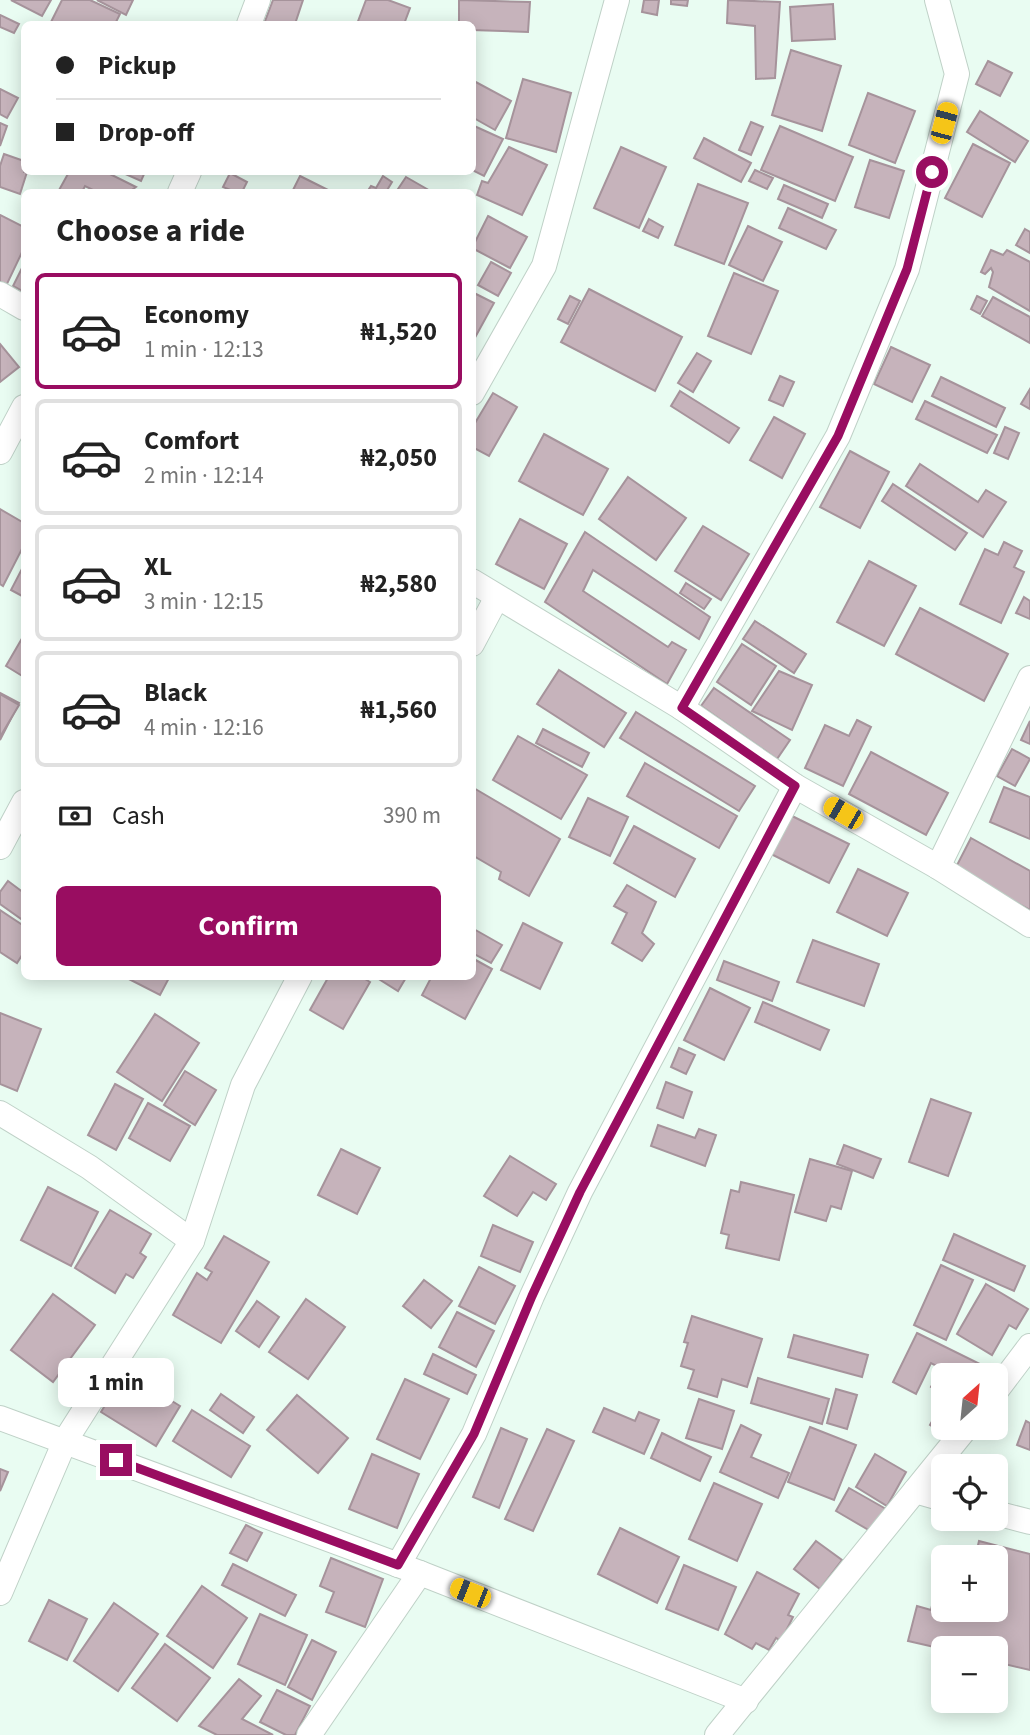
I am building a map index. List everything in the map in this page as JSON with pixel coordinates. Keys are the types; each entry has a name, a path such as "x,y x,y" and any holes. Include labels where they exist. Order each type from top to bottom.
{"street":[{"path":"250,21 258,0"},
{"path":"476,386 544,266 617,0"},
{"path":"682,708 838,436 907,269 957,74 937,0"},
{"path":"0,294 21,306"},
{"path":"0,452 21,413"},
{"path":"476,584 682,708 795,786 938,867 1030,925"},
{"path":"476,636 497,597"},
{"path":"938,867 1030,678"},
{"path":"309,1735 409,1569 474,1434 532,1296 580,1192 795,786"},
{"path":"0,848 21,808"},
{"path":"0,1593 65,1441 192,1241 243,1084 298,980"},
{"path":"0,1113 89,1167 192,1241"},
{"path":"1008,1375 1030,1346"},
{"path":"0,1418 409,1569 746,1701"},
{"path":"717,1735 956,1440"},
{"path":"915,1491 931,1496"},
{"path":"1008,1516 1030,1522"}],"building":[{"path":"11,0 51,0 42,16"},
{"path":"62,0 90,0 120,14 116,21 52,21"},
{"path":"97,0 133,0 126,15"},
{"path":"273,0 303,0 296,21 265,21"},
{"path":"366,0 388,0 410,8 405,21 358,21"},
{"path":"459,0 530,2 528,32 476,30 476,21 459,21"},
{"path":"644,0 659,0 657,15 642,12"},
{"path":"671,0 688,0 687,6 671,4"},
{"path":"728,0 780,2 775,78 756,79 755,26 727,23"},
{"path":"833,4 835,39 792,41 790,7"},
{"path":"0,15 19,24 14,33 0,27"},
{"path":"791,50 841,66 822,131 772,115"},
{"path":"988,61 1012,73 1000,96 976,84"},
{"path":"523,79 571,93 556,152 506,138"},
{"path":"476,82 511,101 495,130 476,119"},
{"path":"0,89 18,98 7,118 0,114"},
{"path":"868,93 915,111 895,163 849,145"},
{"path":"980,111 1028,141 1015,162 967,132"},
{"path":"751,122 763,127 751,155 739,150"},
{"path":"0,123 7,126 0,146"},
{"path":"780,126 853,157 835,201 761,170"},
{"path":"476,127 503,139 484,176 476,172"},
{"path":"704,138 751,163 741,182 694,158"},
{"path":"973,144 1010,163 982,217 945,198"},
{"path":"509,147 547,165 522,215 477,195 482,181 488,183"},
{"path":"621,147 666,167 639,228 594,208"},
{"path":"4,154 21,160 21,175 26,175 20,194 0,187 0,166"},
{"path":"870,160 904,171 889,218 855,207"},
{"path":"755,170 773,178 767,189 749,181"},
{"path":"67,175 112,175 136,187 91,189 85,186 84,189 60,189"},
{"path":"128,175 144,175 141,181"},
{"path":"229,175 247,182 244,189 223,187"},
{"path":"300,176 326,189 294,189"},
{"path":"383,176 392,182 388,189 369,189 371,186 376,188"},
{"path":"406,177 427,189 398,189"},
{"path":"698,184 748,203 724,264 675,245"},
{"path":"784,185 828,204 822,218 778,199"},
{"path":"788,208 836,230 826,249 779,228"},
{"path":"0,215 21,226 21,254 6,286 0,283"},
{"path":"488,216 527,237 510,268 476,250 476,240"},
{"path":"649,219 663,227 658,238 643,231"},
{"path":"748,226 782,242 763,281 729,265"},
{"path":"1025,229 1030,232 1030,253 1016,245"},
{"path":"991,250 1003,255 1007,250 1030,262 1030,311 989,287 993,272 991,268 985,274 981,272"},
{"path":"491,262 511,273 498,296 478,285"},
{"path":"21,270 21,290 13,286"},
{"path":"734,273 778,291 751,354 708,336"},
{"path":"589,289 682,337 655,391 561,342"},
{"path":"476,294 494,303 476,336"},
{"path":"570,296 580,301 568,324 558,319"},
{"path":"977,296 987,301 980,314 971,309"},
{"path":"993,297 1030,317 1030,343 982,316"},
{"path":"0,344 19,367 0,382"},
{"path":"891,347 930,365 912,402 874,384"},
{"path":"697,353 711,361 693,392 678,383"},
{"path":"780,376 794,382 783,406 769,400"},
{"path":"941,377 1005,408 996,427 932,396"},
{"path":"1030,389 1030,409 1021,404"},
{"path":"680,391 739,428 729,443 671,406"},
{"path":"493,393 517,407 489,456 476,449 476,421"},
{"path":"925,401 997,435 987,453 916,419"},
{"path":"774,417 805,434 782,478 750,460"},
{"path":"1005,427 1019,433 1008,459 994,453"},
{"path":"544,434 608,469 583,515 519,481"},
{"path":"850,451 889,472 860,528 820,507"},
{"path":"920,464 978,502 986,490 1006,502 983,537 906,486"},
{"path":"628,477 686,518 656,560 599,519"},
{"path":"893,484 967,533 955,550 882,501"},
{"path":"0,509 21,521 21,551 3,586 0,584"},
{"path":"520,519 567,544 544,589 496,564"},
{"path":"703,526 749,554 721,600 675,571"},
{"path":"585,532 710,617 699,639 593,570 583,591 668,647 672,642 686,650 667,684 545,602"},
{"path":"1004,542 1022,551 1014,567 1024,572 1001,623 960,604 985,549 998,555"},
{"path":"869,561 916,586 884,646 837,622"},
{"path":"21,571 21,595 11,590"},
{"path":"686,583 711,599 704,609 680,593"},
{"path":"1024,597 1030,601 1030,619 1016,613"},
{"path":"920,608 1008,654 984,701 896,654"},
{"path":"755,621 806,654 794,673 743,639"},
{"path":"21,640 21,675 6,666"},
{"path":"742,644 776,666 751,705 717,682"},
{"path":"559,670 626,713 604,747 537,704"},
{"path":"779,671 812,685 792,730 752,711"},
{"path":"714,688 790,740 777,759 701,706"},
{"path":"0,693 19,703 0,740"},
{"path":"0,694 19,705 0,737"},
{"path":"636,712 755,786 739,811 620,738"},
{"path":"857,720 871,727 843,786 805,768 825,725 849,736"},
{"path":"1030,721 1030,744 1021,740"},
{"path":"543,729 589,753 582,767 536,743"},
{"path":"518,736 587,775 561,819 493,780"},
{"path":"1012,749 1030,759 1015,786 997,776"},
{"path":"871,752 948,793 926,835 849,794"},
{"path":"645,763 737,816 719,848 627,796"},
{"path":"1004,787 1030,797 1030,839 990,822"},
{"path":"476,789 560,839 529,896 499,879 501,872 476,857"},
{"path":"588,798 628,817 610,856 569,837"},
{"path":"790,815 849,844 829,883 771,854"},
{"path":"634,826 695,859 675,897 614,863"},
{"path":"971,838 1030,871 1030,910 955,869"},
{"path":"858,869 908,893 887,936 837,912"},
{"path":"8,881 21,891 21,919 0,904 0,892"},
{"path":"627,885 656,902 642,933 654,944 642,961 612,943 627,913 614,906"},
{"path":"0,910 21,924 21,957 17,963 0,952"},
{"path":"523,923 562,943 540,989 501,970"},
{"path":"476,930 502,945 491,963 476,955"},
{"path":"813,940 879,964 864,1006 797,982"},
{"path":"476,960 492,969 465,1019 422,995 430,980 476,980"},
{"path":"724,961 779,982 772,1001 717,980"},
{"path":"131,980 168,980 160,995"},
{"path":"327,980 370,982 343,1029 310,1010"},
{"path":"380,980 405,980 398,991"},
{"path":"710,988 750,1008 724,1060 684,1040"},
{"path":"763,1002 829,1030 820,1050 755,1022"},
{"path":"0,1013 41,1029 17,1091 0,1084"},
{"path":"155,1014 199,1043 162,1101 117,1072"},
{"path":"679,1048 695,1055 686,1074 671,1067"},
{"path":"185,1071 216,1090 195,1125 164,1105"},
{"path":"666,1082 692,1092 683,1118 657,1108"},
{"path":"115,1084 143,1099 116,1150 88,1135"},
{"path":"931,1099 971,1113 948,1176 909,1162"},
{"path":"148,1103 190,1126 170,1161 129,1138"},
{"path":"658,1125 695,1138 699,1129 716,1135 705,1166 651,1146"},
{"path":"844,1145 881,1159 873,1178 837,1164"},
{"path":"341,1149 380,1168 357,1214 318,1195"},
{"path":"510,1156 556,1184 546,1200 533,1192 517,1216 484,1196"},
{"path":"810,1159 852,1171 841,1209 831,1206 826,1221 795,1212"},
{"path":"741,1182 794,1195 779,1260 726,1248 729,1235 721,1233 731,1190 739,1192"},
{"path":"48,1187 98,1212 71,1266 21,1240"},
{"path":"110,1210 151,1234 140,1253 146,1257 133,1278 126,1274 115,1293 75,1268"},
{"path":"493,1225 533,1242 520,1272 481,1256"},
{"path":"954,1234 1025,1266 1014,1291 943,1260"},
{"path":"224,1236 269,1262 221,1343 173,1315 197,1273 207,1280 212,1272 205,1268"},
{"path":"941,1265 973,1280 946,1340 914,1325"},
{"path":"479,1267 515,1286 495,1324 459,1306"},
{"path":"424,1280 452,1301 431,1328 403,1306"},
{"path":"986,1284 1028,1309 1016,1329 1009,1325 992,1355 957,1334"},
{"path":"53,1294 95,1325 53,1382 11,1350"},
{"path":"306,1299 345,1327 308,1379 269,1352"},
{"path":"257,1301 279,1317 259,1347 236,1331"},
{"path":"457,1312 494,1331 476,1367 439,1347"},
{"path":"692,1316 762,1339 747,1387 722,1379 717,1397 688,1388 694,1370 681,1366 688,1343 684,1342"},
{"path":"917,1333 978,1363 931,1363 916,1394 893,1382"},
{"path":"794,1335 868,1355 862,1377 788,1357"},
{"path":"433,1354 476,1375 467,1394 424,1374"},
{"path":"125,1372 180,1406 156,1446 101,1412"},
{"path":"758,1378 829,1399 822,1424 751,1403"},
{"path":"405,1379 449,1399 420,1459 377,1439"},
{"path":"836,1389 857,1395 847,1429 827,1423"},
{"path":"221,1394 254,1417 243,1433 210,1410"},
{"path":"297,1395 348,1438 318,1473 267,1430"},
{"path":"699,1399 734,1411 722,1449 686,1438"},
{"path":"604,1408 635,1421 639,1412 659,1420 644,1454 593,1432"},
{"path":"192,1410 250,1446 231,1477 173,1441"},
{"path":"1026,1421 1030,1423 1030,1450 1017,1445"},
{"path":"741,1425 761,1435 751,1457 789,1473 778,1498 720,1472"},
{"path":"810,1427 856,1445 834,1500 788,1482"},
{"path":"501,1428 527,1439 499,1508 473,1497"},
{"path":"547,1429 574,1441 533,1531 505,1519"},
{"path":"662,1433 711,1457 700,1481 651,1458"},
{"path":"372,1454 419,1474 397,1528 349,1509"},
{"path":"875,1454 906,1472 887,1506 856,1487"},
{"path":"0,1469 8,1472 0,1491"},
{"path":"714,1483 762,1504 737,1561 689,1539"},
{"path":"849,1488 886,1509 872,1532 836,1511"},
{"path":"246,1525 262,1533 247,1561 230,1553"},
{"path":"620,1528 679,1557 657,1603 598,1574"},
{"path":"816,1541 842,1560 820,1589 794,1569"},
{"path":"979,1541 995,1545 978,1545"},
{"path":"1008,1548 1030,1554 1030,1670 1008,1665 1008,1636 931,1636 931,1646 908,1641 917,1606 931,1610 931,1622 1008,1622"},
{"path":"331,1558 383,1579 365,1627 326,1612 334,1592 320,1586"},
{"path":"233,1564 296,1595 285,1616 222,1585"},
{"path":"684,1565 736,1587 718,1630 666,1609"},
{"path":"757,1572 799,1594 788,1615 793,1617 781,1641 776,1638 769,1650 756,1643 752,1649 725,1634"},
{"path":"202,1586 247,1618 213,1668 167,1636"},
{"path":"49,1600 87,1619 67,1660 29,1641"},
{"path":"114,1603 158,1634 118,1691 74,1661"},
{"path":"260,1614 307,1635 285,1685 238,1664"},
{"path":"312,1640 336,1652 312,1700 288,1687"},
{"path":"165,1644 210,1678 177,1721 132,1688"},
{"path":"239,1679 261,1696 242,1719 273,1735 217,1735 199,1726"},
{"path":"277,1690 310,1706 295,1735 286,1735 260,1722"}],"route":[{"path":"116,1460 398,1565 474,1434 532,1296 580,1192 795,786 682,708 838,436 907,269 932,172"}]}
